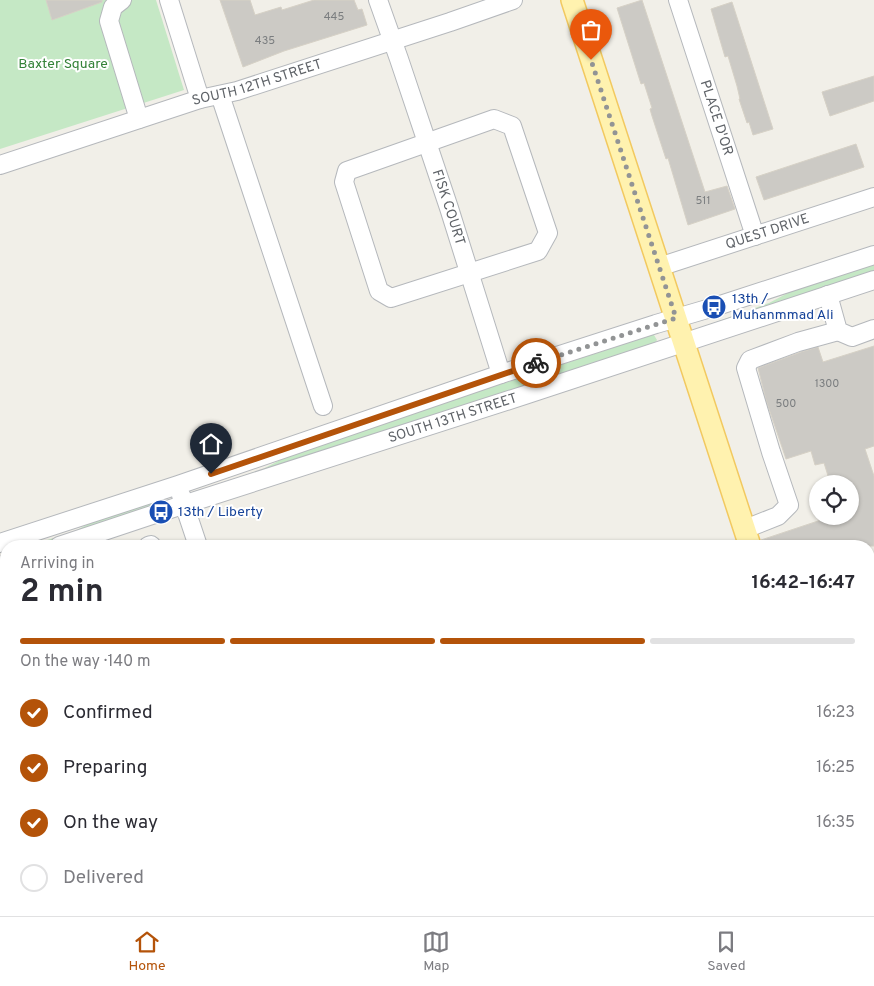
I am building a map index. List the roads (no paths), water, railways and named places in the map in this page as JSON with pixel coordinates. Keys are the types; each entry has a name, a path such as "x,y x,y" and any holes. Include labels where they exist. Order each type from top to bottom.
{"main road":[{"path":"572,0 748,538"}],"street":[{"path":"122,0 113,7 109,20 139,119"},
{"path":"169,0 200,99"},
{"name":"FISK COURT","path":"378,0 427,142 502,374"},
{"name":"SOUTH 12TH STREET","path":"0,165 200,99 237,91 393,41 513,0"},
{"name":"PLACE D'OR","path":"678,0 755,236"},
{"path":"220,95 323,406"},
{"path":"494,119 512,126 548,233 538,251 469,272 392,298 379,291 344,182 347,171 494,119"},
{"name":"QUEST DRIVE","path":"659,267 874,197"},
{"name":"SOUTH 13TH STREET","path":"9,540 178,485 502,374 874,256"},
{"name":"SOUTH 13TH STREET","path":"77,540 874,280"},
{"path":"828,295 838,331"},
{"path":"748,538 778,516 789,505 746,368 750,360 798,342 838,331 852,337 874,329"},
{"path":"178,485 196,540"}],"place":[{"name":"13th / Muhanmmad Ali","path":"714,307"},
{"name":"13th / Liberty","path":"161,512"}],"park label":[{"name":"Baxter Square","path":"63,64"}]}
